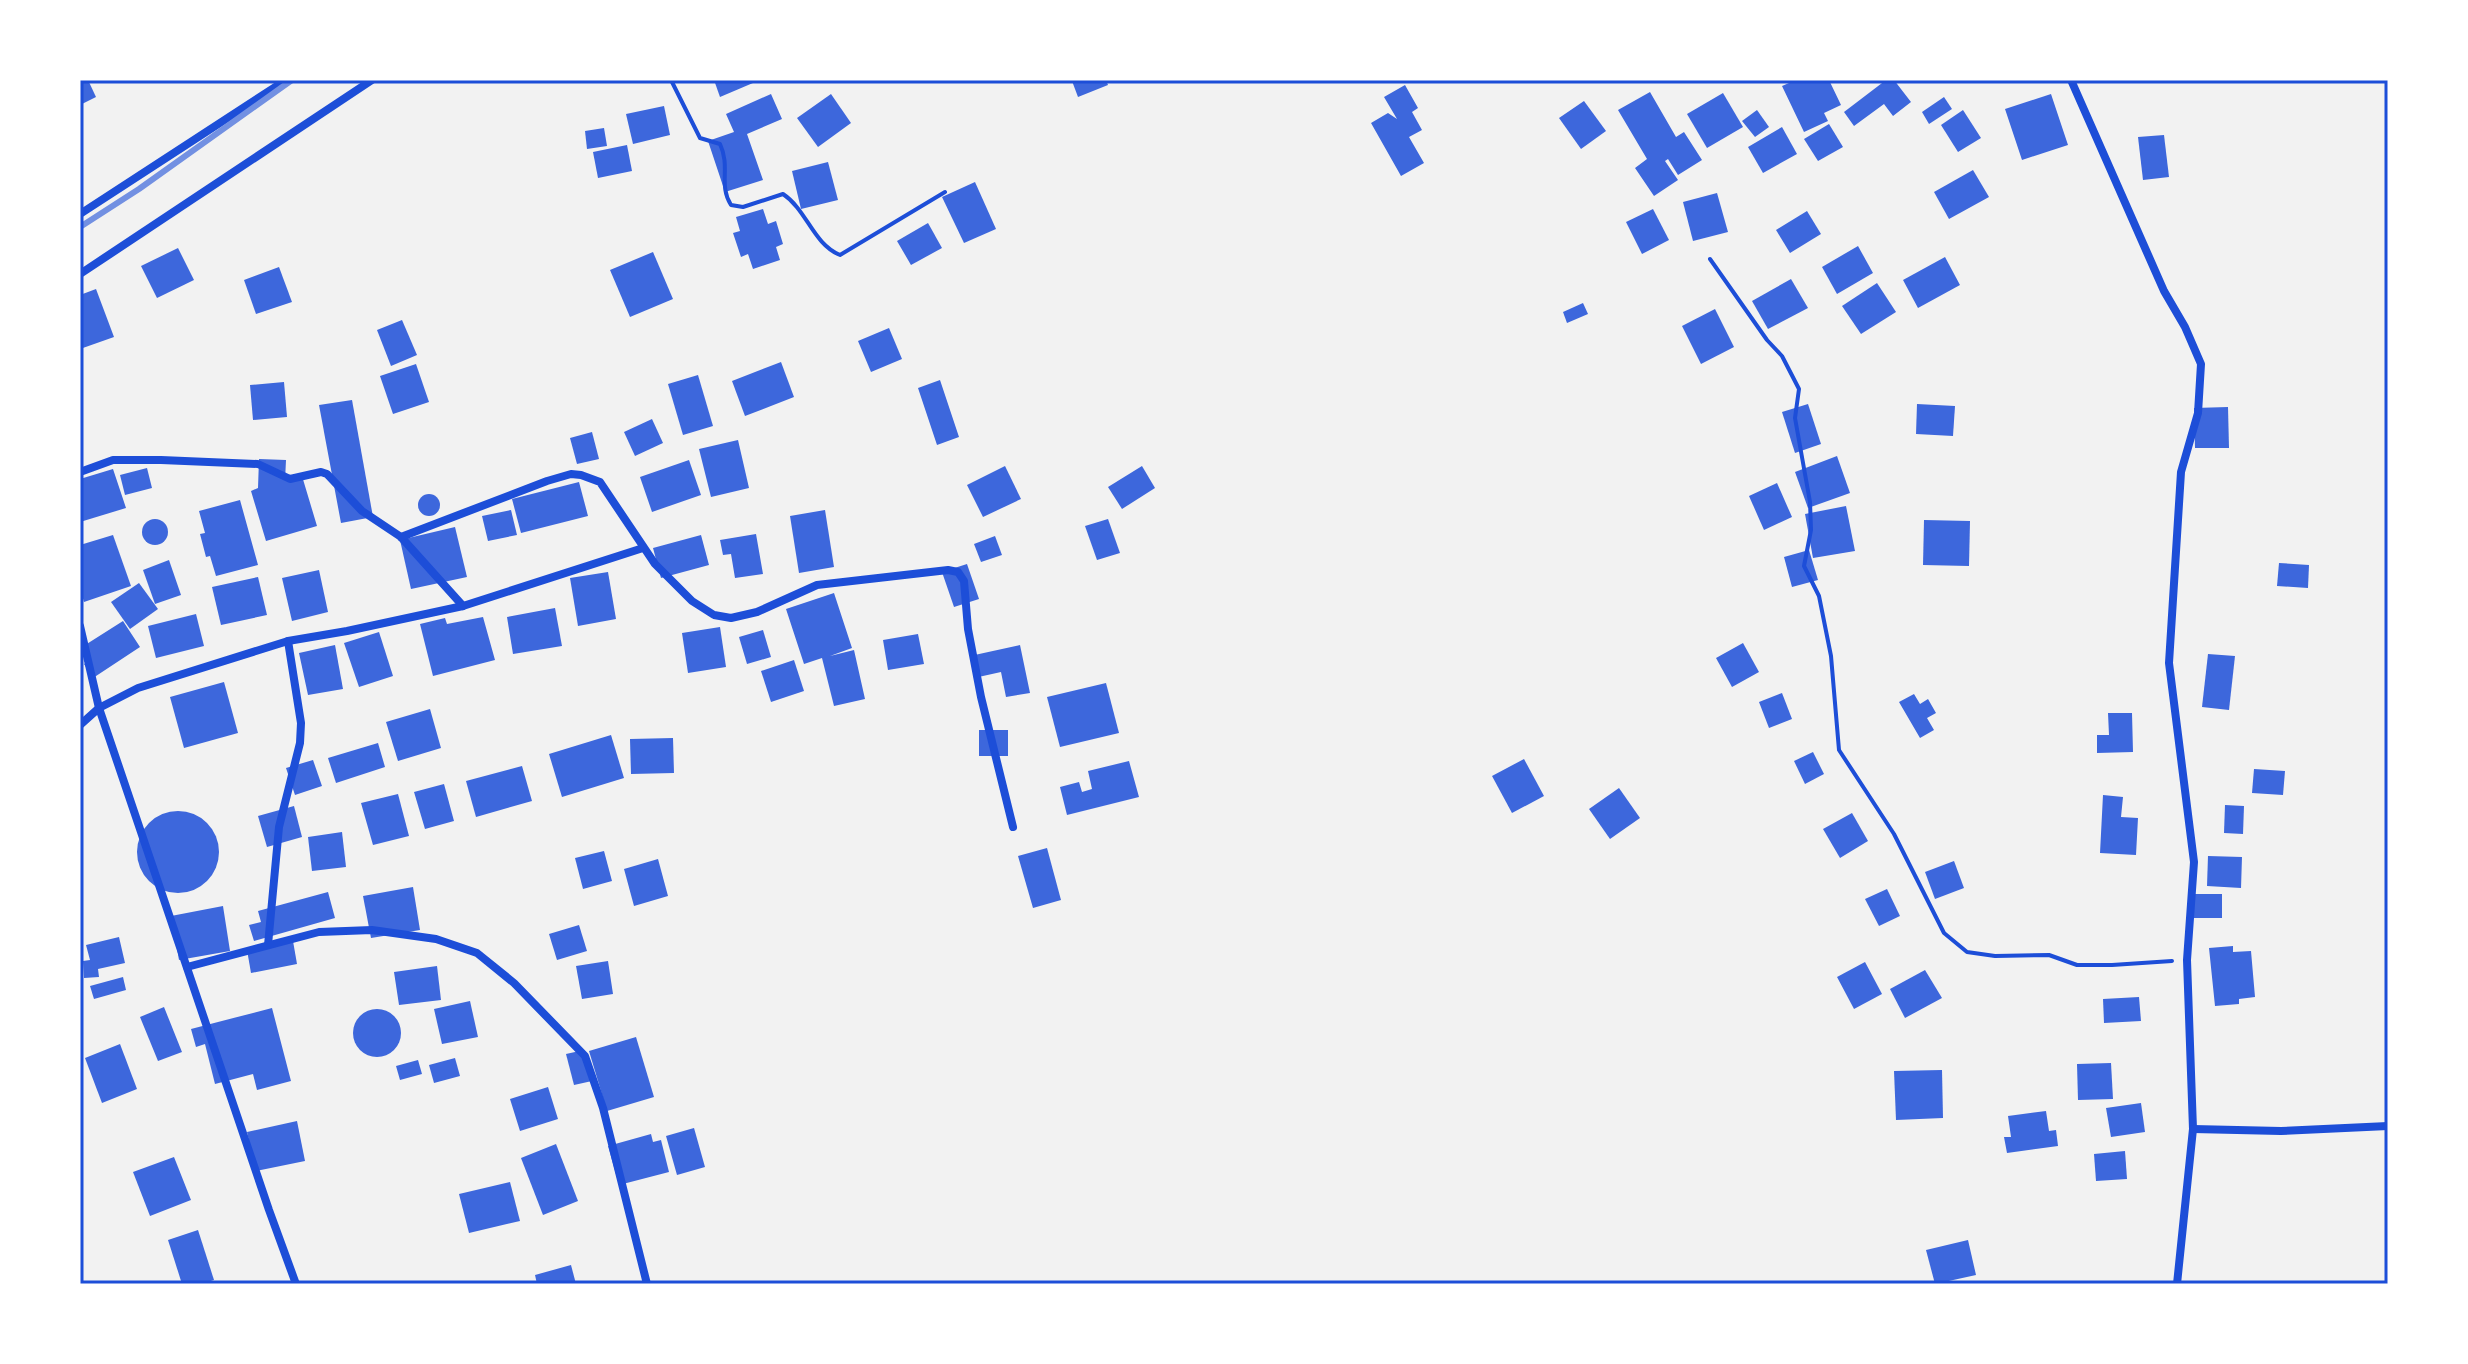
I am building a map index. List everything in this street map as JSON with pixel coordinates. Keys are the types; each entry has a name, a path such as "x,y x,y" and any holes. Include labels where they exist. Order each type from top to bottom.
{"street":[{"path":"80,214 286,80"},
{"path":"80,274 372,80"},
{"path":"2071,80 2164,291 2185,327 2201,364 2198,413 2181,472 2169,663 2194,862 2187,960 2193,1129 2177,1284"},
{"path":"80,472 113,460 258,464 290,479 321,472 362,511 401,537 463,606"},
{"path":"401,537 571,474 600,482 629,522 643,548 669,581 714,615 731,618 757,612 817,585 948,570 958,572 964,581 968,629 981,697 1013,827"},
{"path":"80,725 99,708 138,688 288,641 463,606 643,548"},
{"path":"80,626 99,708 296,1284"},
{"path":"268,945 279,827 300,733 298,696 288,641"},
{"path":"187,967 319,932 372,930 436,939 477,953 514,983 585,1056 603,1108 647,1284"},
{"path":"2193,1129 2281,1131 2388,1126"}],"path":[{"path":"671,80 700,138 720,144 727,159 724,194 731,205 743,207 783,194 794,202 830,251 840,255 945,192"},
{"path":"1710,259 1767,340 1782,356 1799,389 1795,418 1810,502 1811,530 1804,566 1819,596 1831,656 1839,750 1894,834 1944,933 1967,952 1995,956 2049,955 2077,965 2187,960"}],"building":[{"path":"80,80 88,80 96,97 80,105"},
{"path":"714,80 760,80 720,97"},
{"path":"1106,80 1108,85 1078,97 1072,81"},
{"path":"1796,80 1829,80 1841,105 1824,113 1828,121 1804,132 1782,86"},
{"path":"1886,80 1894,80 1911,102 1893,116 1884,104 1854,126 1844,112"},
{"path":"1405,85 1418,108 1412,112 1422,130 1409,137 1424,163 1401,176 1371,123 1388,113 1397,119 1384,97"},
{"path":"1650,92 1676,137 1684,132 1702,160 1678,175 1668,159 1665,161 1678,180 1654,196 1635,168 1647,159 1618,110"},
{"path":"1723,93 1743,127 1707,148 1687,114"},
{"path":"771,94 782,119 747,134 763,180 725,192 708,141 734,132 726,114"},
{"path":"831,94 851,123 818,147 797,118"},
{"path":"2051,94 2068,145 2022,160 2005,109"},
{"path":"1944,97 1952,109 1929,124 1922,112"},
{"path":"1584,101 1606,131 1581,149 1559,118"},
{"path":"664,106 670,135 633,144 626,114"},
{"path":"1757,110 1769,127 1755,137 1742,121"},
{"path":"1963,110 1981,138 1958,152 1941,125"},
{"path":"1829,124 1843,147 1818,161 1804,139"},
{"path":"1782,127 1797,154 1763,173 1748,147"},
{"path":"604,128 607,146 587,149 585,131"},
{"path":"2164,135 2169,177 2143,180 2138,137"},
{"path":"627,145 632,171 598,178 593,152"},
{"path":"828,162 838,200 801,209 792,171"},
{"path":"1973,170 1989,197 1949,219 1934,192"},
{"path":"975,182 996,229 964,243 942,197"},
{"path":"1717,193 1728,232 1693,241 1683,202"},
{"path":"763,209 768,224 776,221 783,244 776,247 780,260 753,269 748,254 741,257 733,233 740,231 736,217"},
{"path":"1653,209 1669,240 1642,254 1626,222"},
{"path":"1807,211 1821,234 1790,253 1776,230"},
{"path":"928,223 942,248 911,265 897,241"},
{"path":"1858,246 1873,273 1837,294 1822,267"},
{"path":"178,248 194,280 157,298 141,266"},
{"path":"653,252 673,299 630,317 610,270"},
{"path":"1945,257 1960,285 1918,308 1903,280"},
{"path":"279,267 292,302 256,314 244,280"},
{"path":"1791,279 1808,308 1768,329 1752,301"},
{"path":"1877,283 1896,312 1861,334 1842,306"},
{"path":"96,289 114,337 80,349 80,295"},
{"path":"1583,303 1588,314 1567,323 1563,312"},
{"path":"1715,309 1734,347 1701,364 1682,326"},
{"path":"402,320 417,355 391,366 377,330"},
{"path":"889,328 902,359 871,372 858,341"},
{"path":"781,362 794,397 745,416 732,381"},
{"path":"416,364 429,402 393,414 380,376"},
{"path":"698,375 713,426 683,435 668,384"},
{"path":"940,380 959,437 937,445 918,388"},
{"path":"284,382 287,417 253,420 250,385"},
{"path":"352,400 373,517 341,523 319,405"},
{"path":"1808,404 1821,444 1795,453 1782,412"},
{"path":"1917,404 1955,406 1953,436 1916,434"},
{"path":"2228,407 2229,448 2195,448 2194,408"},
{"path":"652,419 663,443 635,456 624,432"},
{"path":"592,432 599,459 577,464 570,438"},
{"path":"738,440 749,488 711,497 699,449"},
{"path":"1837,456 1850,493 1808,508 1795,472"},
{"path":"259,459 286,460 285,481 302,476 317,526 266,541 251,491 258,488"},
{"path":"689,460 701,495 652,512 640,477"},
{"path":"1005,466 1021,499 983,517 967,485"},
{"path":"1142,466 1155,488 1122,509 1108,487"},
{"path":"147,468 152,488 125,495 120,475"},
{"path":"113,469 126,508 80,522 80,479"},
{"path":"579,482 588,516 521,533 512,499"},
{"path":"1777,483 1792,517 1764,530 1749,496"},
{"path":"429,494 437,497 440,505 437,513 429,516 421,513 418,505 421,497"},
{"path":"240,500 258,565 216,576 210,556 206,557 200,534 205,533 199,511"},
{"path":"1846,506 1855,551 1813,558 1805,514"},
{"path":"511,510 517,535 488,541 482,516"},
{"path":"825,510 834,567 799,573 790,516"},
{"path":"155,519 164,523 168,532 164,541 155,545 146,541 142,532 146,523"},
{"path":"1108,519 1120,553 1097,560 1085,526"},
{"path":"1924,520 1970,521 1969,566 1923,565"},
{"path":"455,527 467,577 411,589 400,540"},
{"path":"756,534 763,574 735,578 731,554 723,555 720,540"},
{"path":"113,535 131,586 84,602 80,588 80,545"},
{"path":"701,535 709,565 661,578 653,548"},
{"path":"995,536 1002,555 981,562 974,544"},
{"path":"1809,550 1818,580 1792,587 1784,557"},
{"path":"169,560 181,595 155,604 143,570"},
{"path":"2279,563 2309,565 2308,588 2277,586"},
{"path":"967,564 979,599 954,607 942,572"},
{"path":"319,570 328,612 292,621 282,578"},
{"path":"608,572 616,619 578,626 570,578"},
{"path":"258,577 267,615 221,625 212,587"},
{"path":"139,583 158,609 130,629 111,602"},
{"path":"834,593 852,648 830,656 854,650 865,699 834,706 822,658 804,664 786,609"},
{"path":"555,608 562,646 513,654 507,617"},
{"path":"196,614 204,646 156,658 148,626"},
{"path":"483,617 495,660 433,676 420,624 445,618 447,624"},
{"path":"123,621 140,647 93,678 84,664 91,659 82,647"},
{"path":"720,627 726,667 688,673 682,633"},
{"path":"763,630 771,657 747,664 739,637"},
{"path":"379,632 393,676 359,687 344,643"},
{"path":"918,634 924,664 888,670 883,640"},
{"path":"1743,643 1759,672 1732,687 1716,658"},
{"path":"335,645 343,689 308,695 299,653"},
{"path":"1020,645 1030,693 1006,697 1001,672 974,678 970,656"},
{"path":"2208,654 2235,656 2229,710 2202,707"},
{"path":"794,660 804,691 771,702 761,671"},
{"path":"224,682 238,733 184,748 170,697"},
{"path":"1106,683 1119,733 1060,747 1047,697"},
{"path":"1782,693 1792,719 1769,728 1759,702"},
{"path":"1914,694 1920,704 1928,699 1936,713 1927,718 1934,730 1920,738 1899,702"},
{"path":"430,709 441,748 398,761 386,722"},
{"path":"2108,713 2132,713 2133,752 2097,753 2097,735 2109,735"},
{"path":"979,730 1008,730 1008,756 979,756"},
{"path":"611,735 624,778 562,797 549,754"},
{"path":"673,738 674,773 631,774 630,739"},
{"path":"378,743 385,767 336,783 328,758"},
{"path":"1813,752 1824,774 1805,784 1794,761"},
{"path":"1524,759 1544,796 1512,813 1492,776"},
{"path":"313,760 322,786 295,795 286,768"},
{"path":"1129,761 1139,797 1067,815 1060,787 1079,782 1082,792 1092,789 1088,771"},
{"path":"522,766 532,801 476,817 466,781"},
{"path":"2254,769 2285,771 2283,795 2252,793"},
{"path":"444,784 454,821 425,829 414,792"},
{"path":"1619,788 1640,818 1610,839 1589,809"},
{"path":"398,794 409,836 373,845 361,803"},
{"path":"2103,795 2123,797 2121,817 2138,818 2136,855 2100,853"},
{"path":"2225,805 2244,806 2243,834 2224,833"},
{"path":"294,806 302,837 267,847 258,816"},
{"path":"178,811 194,814 207,823 216,836 219,852 216,868 207,881 194,890 178,893 162,890 149,881 140,868 137,852 140,836 149,823 162,814"},
{"path":"1852,813 1868,841 1840,858 1823,829"},
{"path":"342,832 346,867 312,871 308,837"},
{"path":"1047,848 1061,900 1033,908 1018,856"},
{"path":"604,851 612,881 583,889 575,858"},
{"path":"2208,856 2242,857 2241,888 2207,886"},
{"path":"658,859 668,896 634,906 624,869"},
{"path":"1954,861 1964,888 1935,899 1925,872"},
{"path":"413,887 420,930 371,938 363,896"},
{"path":"1887,889 1900,916 1879,926 1865,899"},
{"path":"328,892 335,918 254,941 249,925 261,922 258,911"},
{"path":"2190,894 2222,894 2222,918 2190,918"},
{"path":"223,906 230,951 179,960 171,916"},
{"path":"579,925 587,951 557,960 549,934"},
{"path":"119,937 125,963 98,969 99,977 84,978 83,961 90,960 86,945"},
{"path":"293,941 297,964 251,973 247,950"},
{"path":"2233,946 2233,952 2251,951 2255,997 2239,999 2239,1004 2215,1006 2209,948"},
{"path":"608,961 613,994 582,999 576,966"},
{"path":"1865,962 1882,994 1854,1009 1837,977"},
{"path":"437,966 441,1000 399,1005 394,972"},
{"path":"1925,970 1942,998 1905,1018 1890,989"},
{"path":"123,977 126,990 94,999 90,986"},
{"path":"2139,997 2141,1021 2104,1023 2103,999"},
{"path":"470,1001 478,1037 442,1044 434,1009"},
{"path":"164,1007 182,1052 158,1061 140,1017"},
{"path":"272,1008 291,1081 257,1090 253,1074 215,1084 205,1044 196,1047 191,1029"},
{"path":"377,1009 394,1016 401,1033 394,1050 377,1057 360,1050 353,1033 360,1016"},
{"path":"636,1037 654,1097 607,1111 589,1051"},
{"path":"120,1044 137,1089 102,1103 85,1058"},
{"path":"584,1050 592,1081 574,1085 566,1054"},
{"path":"455,1058 460,1076 434,1083 429,1065"},
{"path":"418,1060 422,1074 400,1080 396,1066"},
{"path":"2111,1063 2113,1099 2078,1100 2077,1064"},
{"path":"1942,1070 1943,1118 1896,1120 1894,1071"},
{"path":"548,1087 558,1119 520,1131 510,1099"},
{"path":"2141,1103 2145,1132 2111,1137 2106,1108"},
{"path":"2046,1111 2049,1131 2056,1130 2058,1146 2007,1153 2004,1137 2011,1137 2008,1116"},
{"path":"297,1121 305,1161 256,1171 247,1132"},
{"path":"694,1128 705,1167 677,1175 666,1136"},
{"path":"651,1134 653,1142 661,1140 669,1172 619,1185 608,1146"},
{"path":"556,1144 578,1201 543,1215 521,1158"},
{"path":"2125,1151 2127,1179 2096,1181 2094,1154"},
{"path":"174,1157 191,1200 150,1216 133,1172"},
{"path":"510,1182 520,1221 469,1233 459,1194"},
{"path":"198,1230 214,1280 182,1284 168,1240"},
{"path":"1968,1240 1976,1275 1935,1284 1926,1250"},
{"path":"571,1265 576,1284 537,1284 535,1275"}],"railway":[{"path":"80,227 292,80"}]}
